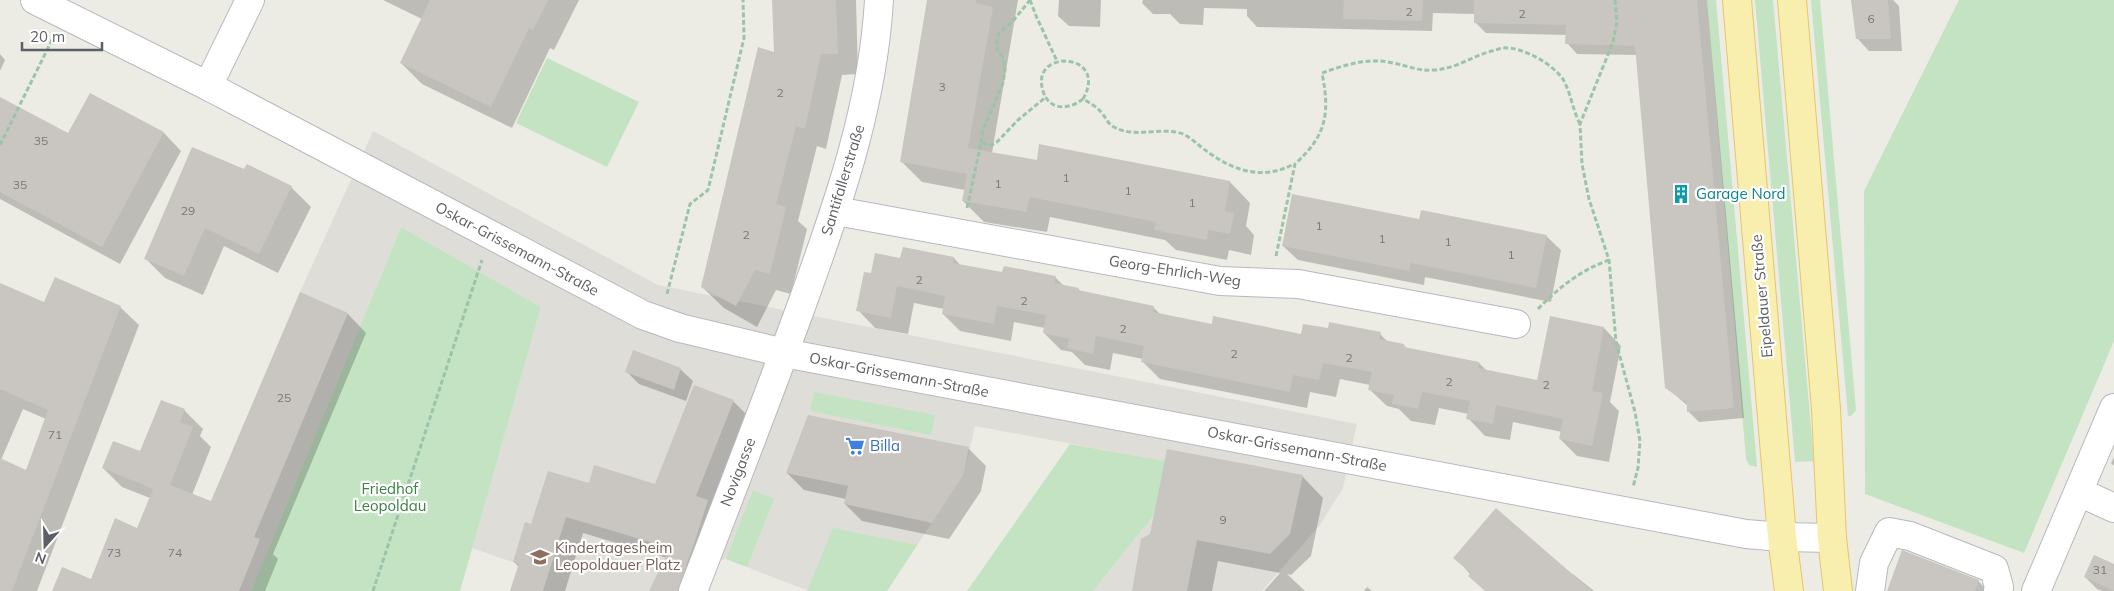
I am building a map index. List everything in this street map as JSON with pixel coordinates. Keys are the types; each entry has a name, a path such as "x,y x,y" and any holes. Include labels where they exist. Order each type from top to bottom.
{"main road":[{"name":"Eipeldauer Straße","path":"1736,0 1782,537 1789,591"},
{"path":"1792,0 1826,409 1832,538 1838,591"}],"street":[{"name":"Oskar-Grissemann-Straße","path":"35,0 208,86 617,302 660,322 784,353 1746,534 1832,538"},
{"path":"208,86 250,0"},
{"name":"Santifallerstraße","path":"784,353 836,211 866,101 871,74 879,0"},
{"name":"Georg-Ehrlich-Weg","path":"836,211 1220,281 1298,284 1516,324"},
{"name":"Novigasse","path":"693,591 784,353"},
{"path":"2036,591 2114,408"},
{"path":"2079,492 2114,508"},
{"path":"1870,591 1874,563 1889,532 1910,536 1994,569 1999,587 1998,591"}],"path":[{"path":"660,322 690,204 708,190 744,38 743,0"},
{"path":"1030,0 1036,18 1057,61"},
{"path":"962,234 983,130 1002,83 1005,70 1003,58 997,48 996,39 999,33 1013,21 1030,0"},
{"path":"1580,124 1613,42 1617,22 1615,0"},
{"path":"0,146 64,15"},
{"path":"1084,99 1095,107 1115,128 1135,132 1175,132 1184,134 1211,155 1226,163 1251,172 1279,172 1294,164 1305,155 1316,140 1326,119 1327,97 1322,72 1343,66 1375,61 1392,62 1417,70 1438,70 1458,66 1486,53 1504,48 1515,49 1535,56 1556,70 1565,82 1573,109 1580,124 1582,164 1589,199 1609,260 1616,342 1635,412 1640,441 1638,468 1626,511"},
{"path":"1068,59 1079,64 1085,71 1089,82 1088,90 1084,99 1076,105 1066,108 1052,103 1046,98 1042,90 1043,75 1048,67 1057,61 1068,59"},
{"path":"981,143 992,145 997,142 1018,120 1046,98"},
{"path":"1271,283 1294,164"},
{"path":"1516,324 1536,311 1572,279 1593,266 1609,260"},
{"path":"373,591 479,271"}],"shaded area":[{"path":"373,131 658,285 1357,424 1343,488 1320,525 1262,591 1093,591 1154,515 1164,461 975,426 964,474 887,591 809,591 726,559 689,568 665,559 649,591 510,591 518,564 472,548 541,307 401,227 251,591 175,591 300,292"}],"green space":[{"path":"1707,0 1716,0 1757,467 1749,465 1746,459"},
{"path":"1755,0 1773,0 1814,461 1795,462"},
{"path":"1811,0 1820,0 1856,410 1851,416 1848,416"},
{"path":"1959,0 2114,0 2114,341 2024,553 1865,494 1864,191"},
{"path":"547,58 639,102 607,167 516,123"},
{"name":"Friedhof Leopoldau","path":"401,227 541,307 460,591 251,591"},
{"path":"814,392 935,415 931,435 810,411"},
{"path":"1070,444 1165,461 1154,515 1093,591 967,591"},
{"path":"753,490 774,499 747,567 726,559"},
{"path":"833,528 917,545 887,591 807,591"}],"building":[{"path":"430,0 548,0 533,30 529,28 491,107 400,63"},
{"path":"772,0 836,0 838,54 821,54 805,129 796,126 776,204 786,207 770,274 755,270 736,306 701,287 758,47 774,52"},
{"path":"927,0 976,0 976,3 993,7 968,148 1037,160 1039,144 1230,181 1225,211 1234,213 1230,234 1208,230 1207,240 1154,230 1156,222 1029,197 1027,212 962,201 967,174 900,162"},
{"path":"1344,0 1423,0 1422,21 1343,19"},
{"name":"Garage Nord","path":"1474,0 1697,0 1734,408 1687,412 1687,403 1665,388 1635,46 1565,44 1566,25 1474,23"},
{"path":"1851,0 1888,0 1891,39 1856,39"},
{"path":"90,93 164,132 102,247 0,192 0,97 68,133"},
{"path":"192,147 244,169 247,164 292,186 259,254 205,228 184,276 144,259"},
{"path":"1292,194 1419,219 1421,210 1547,235 1536,288 1411,263 1409,271 1282,246"},
{"path":"903,247 954,257 953,263 1002,272 1004,266 1056,276 1054,283 1154,306 1153,312 1212,324 1213,316 1301,334 1303,324 1328,328 1329,322 1381,332 1379,339 1404,344 1404,347 1479,362 1478,368 1537,380 1550,316 1604,327 1592,391 1603,393 1592,446 1559,439 1563,419 1496,405 1493,424 1466,419 1470,401 1422,392 1418,409 1392,404 1394,395 1368,390 1372,372 1323,363 1319,380 1293,375 1290,392 1141,362 1144,346 1096,336 1093,354 1067,348 1069,339 1043,333 1046,315 997,306 994,324 942,314 945,296 897,286 891,318 856,311 864,272 871,273 875,253 900,258"},
{"path":"55,277 121,306 12,591 0,591 0,458 26,470 48,410 0,389 0,283 44,302"},
{"path":"300,292 348,313 254,537 260,539 239,591 52,591 62,567 91,579 115,518 137,528 153,489 102,468 113,441 140,451 161,400 185,409 180,422 193,427 170,485 211,501"},
{"path":"633,350 681,368 674,390 625,372"},
{"path":"694,385 734,400 696,496 708,500 677,591 649,591 670,548 566,517 543,591 510,591 519,564 513,562 525,522 531,524 548,471 589,483 594,465 655,484"},
{"path":"808,415 969,447 964,474 932,523 844,504 848,486 786,473"},
{"path":"1167,449 1303,475 1290,534 1270,554 1197,540 1187,591 1132,591 1141,539 1150,534"},
{"path":"1496,508 1592,591 1485,591 1468,576 1471,573 1453,558"},
{"path":"1902,550 1979,580 1975,591 1887,591"},
{"path":"2094,555 2114,564 2114,591 2084,577"}],"place":[{"name":"Garage Nord","path":"1681,194"},
{"name":"Billa","path":"855,446"},
{"name":"Kindertagesheim Leopoldauer Platz","path":"540,557"}]}
